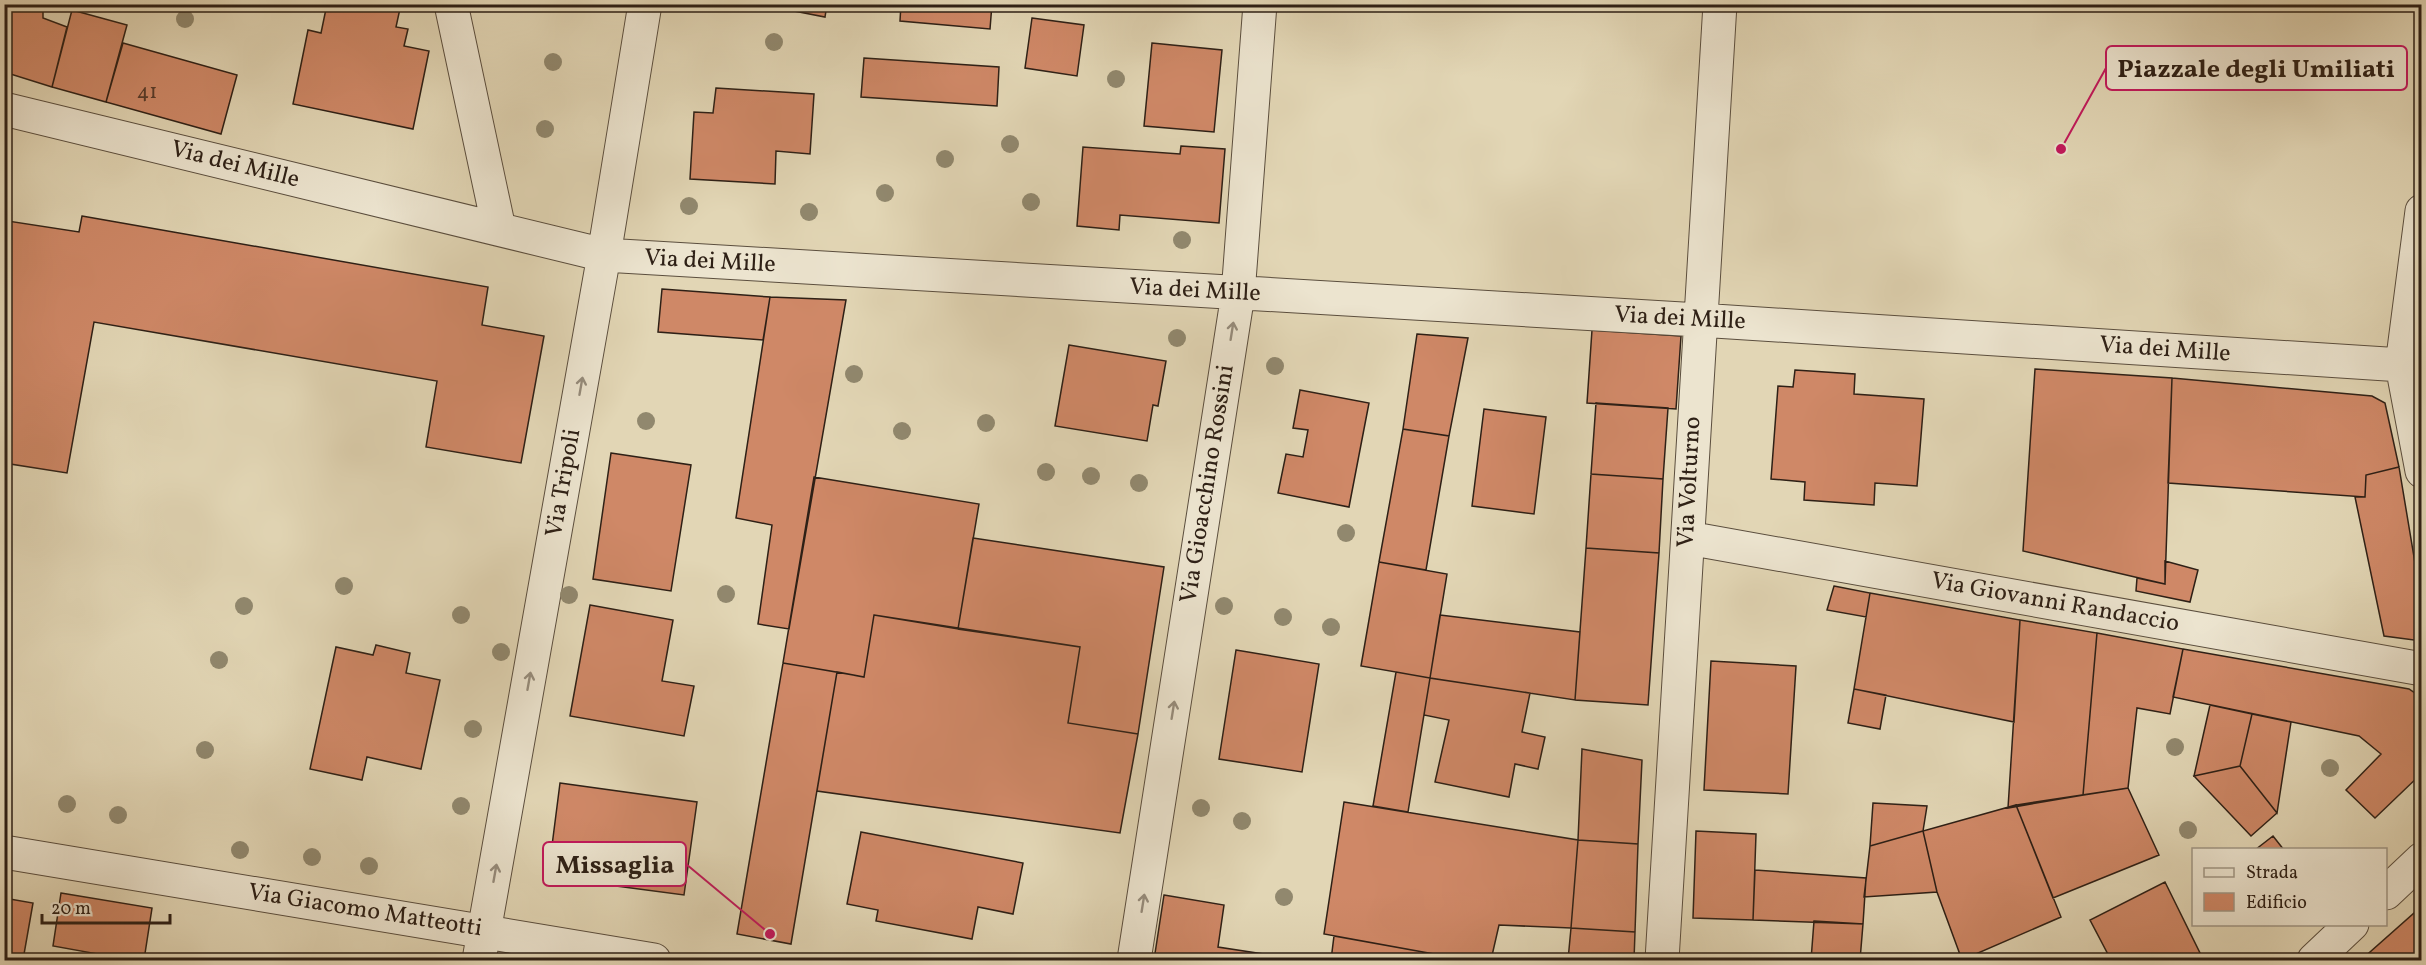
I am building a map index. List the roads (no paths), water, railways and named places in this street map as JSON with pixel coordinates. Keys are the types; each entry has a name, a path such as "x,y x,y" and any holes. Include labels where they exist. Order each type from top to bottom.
{"street":[{"path":"451,4 499,229"},
{"name":"Via Tripoli","path":"482,946 604,255 645,4"},
{"name":"Via Gioacchino Rossini","path":"1134,960 1238,294 1260,4"},
{"name":"Via Volturno","path":"1662,960 1699,320 1720,4"},
{"name":"Via dei Mille","path":"4,109 604,255 1699,320 2402,365"},
{"path":"2421,211 2402,365 2421,471"},
{"name":"Via Giovanni Randaccio","path":"1688,538 2421,669"},
{"name":"Via Giacomo Matteotti","path":"4,852 482,946 654,960"},
{"path":"2387,891 2421,859"},
{"path":"2314,960 2350,926"}],"place":[{"name":"Piazzale degli Umiliati","path":"2061,149"},
{"name":"Missaglia","path":"770,934"}]}
